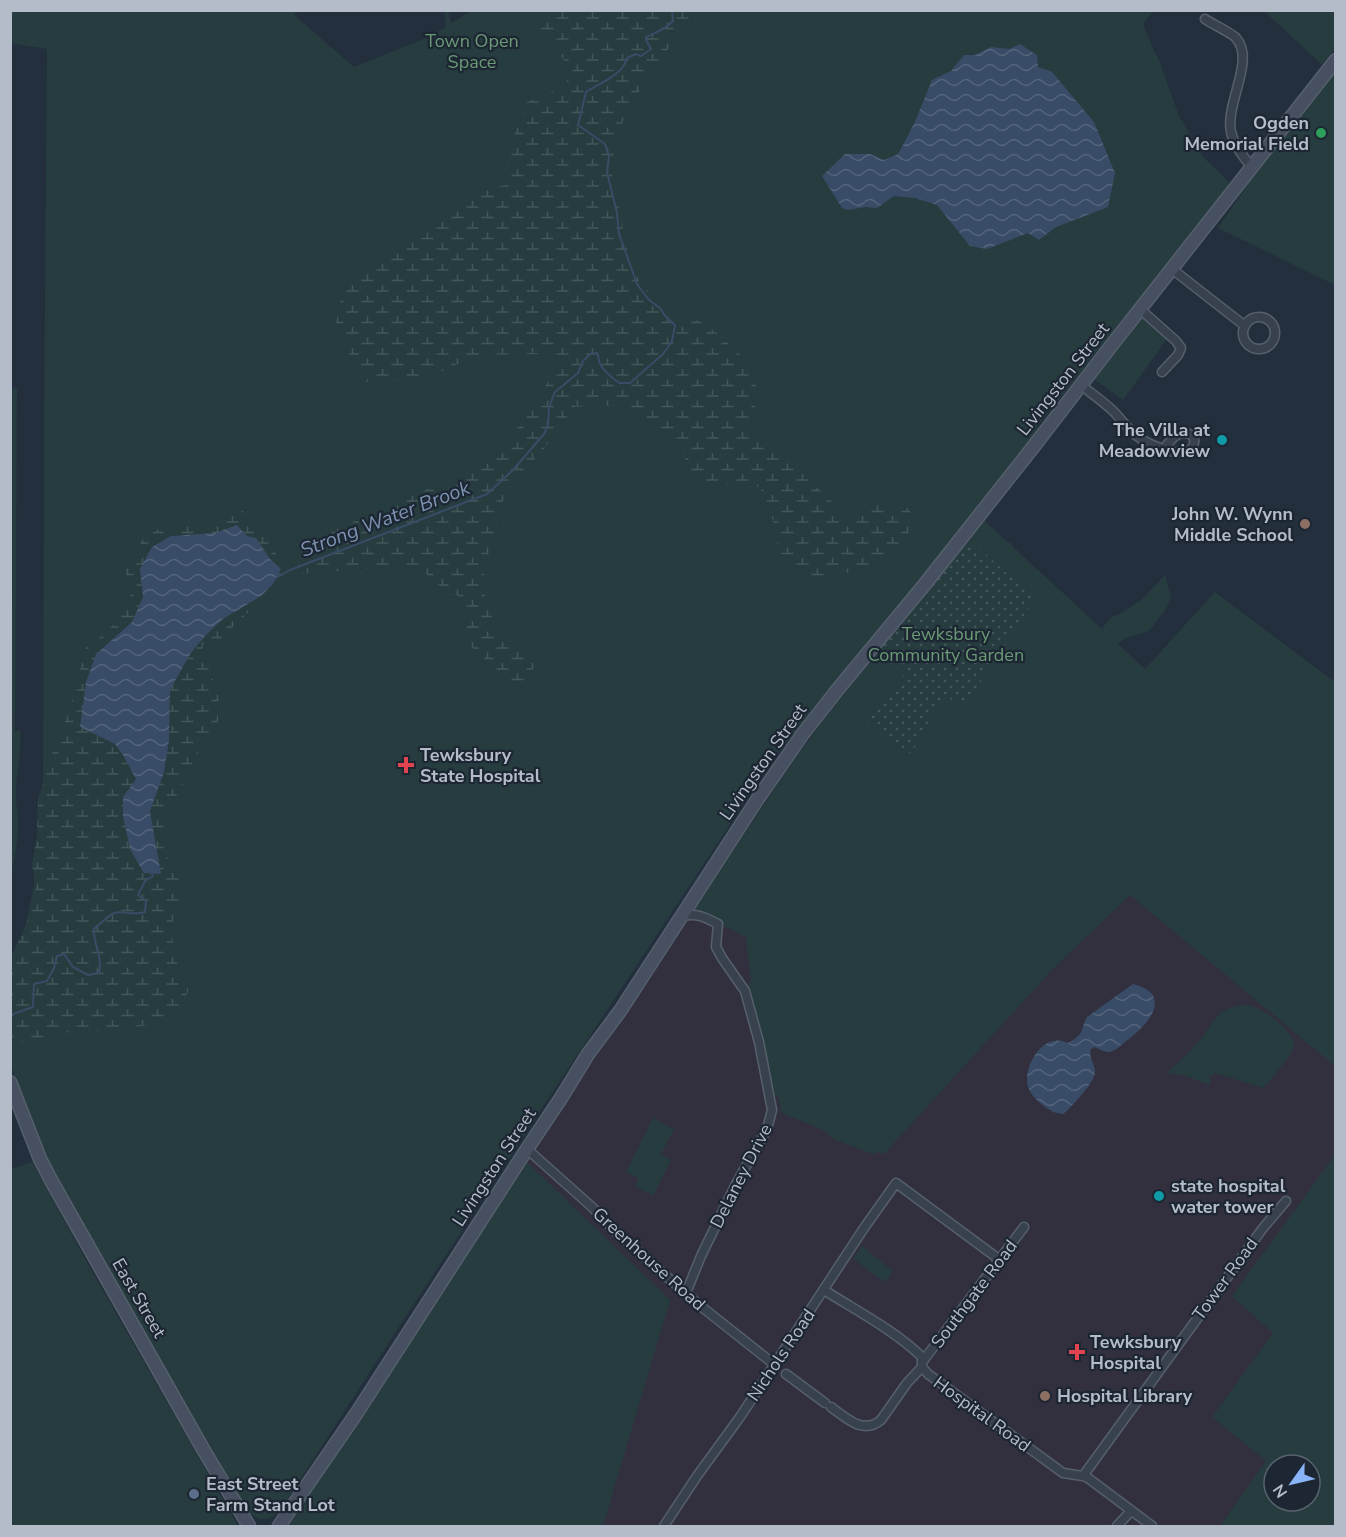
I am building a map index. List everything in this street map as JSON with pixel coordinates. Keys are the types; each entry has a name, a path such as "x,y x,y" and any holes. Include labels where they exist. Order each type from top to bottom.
{"street":[{"path":"1205,19 1236,38 1242,50 1243,65 1232,102 1230,129 1236,145 1252,167"},
{"name":"Livingston Street","path":"279,1527 356,1414 588,1054 620,1011 757,800 811,723 925,584 1335,60"},
{"path":"1172,269 1245,326"},
{"path":"1140,309 1181,348 1178,355 1162,372"},
{"path":"1081,385 1113,411 1138,437 1164,449"},
{"name":"Delaney Drive","path":"682,916 693,914 718,924 716,947 745,991 759,1042 772,1110 767,1129 736,1184 686,1293"},
{"name":"East Street","path":"10,1082 40,1159 52,1182 249,1527"},
{"name":"Greenhouse Road","path":"527,1149 686,1293 775,1365"},
{"name":"Nichols Road","path":"664,1527 896,1183 1000,1260"},
{"name":"Tower Road","path":"1083,1476 1263,1228 1286,1201"},
{"name":"Southgate Road","path":"923,1364 1024,1227"},
{"name":"Hospital Road","path":"824,1290 894,1334 918,1352 933,1378 1063,1473 1083,1476 1094,1482 1152,1527"},
{"path":"786,1374 853,1424 863,1426 876,1424 881,1420 923,1364"},
{"path":"1117,1527 1131,1511"}],"shaded area":[{"path":"984,520 1145,669 1215,592 1335,682 1335,1526 289,1526 550,1124 795,759 828,714"}],"green space":[{"name":"Tewksbury State Hospital","path":"473,10 1153,11 1143,24 1179,116 1203,157 1230,183 1197,228 1037,427 1037,434 910,593 785,745 783,744 280,1511 264,1519 255,1517 247,1510 107,1268 42,1146 11,1066 11,983 33,891 43,789 47,49 11,43 11,11 299,11 294,15 354,67 426,38 446,27 444,11 448,11 451,23"},
{"path":"557,11 694,11 627,109 616,142 612,174 625,243 639,281 675,315 699,321 716,332 749,363 753,371 757,393 749,426 843,513 866,515 875,505 896,503 908,508 912,521 908,534 899,547 878,568 814,580 806,579 781,557 766,500 754,484 740,482 719,487 704,485 696,478 674,440 664,430 619,407 603,405 574,407 544,449 514,482 502,503 484,570 482,589 489,604 494,626 509,647 519,651 551,648 517,688 464,640 467,625 457,595 448,595 430,576 410,566 299,574 296,547 492,461 529,413 552,375 554,354 478,355 424,379 361,382 336,322 345,280 405,248 487,190 509,184 507,153 527,102 563,87 573,70 534,27"},
{"path":"1264,11 1335,11 1335,48 1322,65"},
{"path":"1335,72 1335,285 1218,228 1251,180"},
{"path":"1142,317 1169,336 1123,400 1094,379"},
{"path":"17,388 15,732 20,729 20,745 16,794 17,836 11,874 10,389"},
{"path":"235,508 254,519 261,527 287,577 217,642 203,644 202,654 211,671 219,698 218,722 214,734 196,755 165,816 165,846 169,864 182,888 180,900 175,908 171,932 177,963 189,990 175,1017 150,1025 91,1032 75,1031 11,1046 10,960 37,900 32,863 37,836 38,799 56,742 68,715 86,647 117,621 131,595 125,569 143,539 166,524 212,526"},
{"path":"984,520 1102,629 1110,618 1141,600 1165,575 1171,598 1166,609 1149,631 1126,638 1118,644 1145,669 1215,592 1335,682 1335,1066 1130,895 1053,969 884,1154 878,1152 873,1154 848,1145 832,1138 823,1130 782,1113 778,1095 773,1095 767,1074 748,985 751,982 746,937 693,910 828,714"},
{"name":"Tewksbury Community Garden","path":"968,538 1035,599 963,708 944,694 911,754 867,722 905,673 874,653"},
{"path":"1241,1005 1253,1006 1266,1013 1285,1029 1293,1041 1294,1046 1290,1055 1263,1088 1215,1073 1210,1077 1211,1084 1207,1084 1186,1076 1167,1073 1196,1044 1220,1013"},
{"path":"653,1118 674,1129 661,1154 671,1160 653,1196 635,1186 639,1178 626,1172"},
{"path":"1335,1155 1335,1526 1220,1526 1262,1467 1262,1513 1322,1513 1322,1453 1262,1453 1262,1458 1212,1417 1273,1333 1232,1296"},
{"path":"526,1161 670,1300 603,1526 289,1526 394,1361"},
{"path":"32,1162 238,1526 11,1526 11,1169"},
{"path":"862,1246 893,1271 885,1282 853,1259"}],"water":[{"path":"1020,44 1037,55 1038,67 1052,72 1094,122 1115,173 1108,207 1056,227 1039,240 1028,233 987,249 970,246 937,205 915,198 894,196 877,208 865,207 848,210 842,208 822,176 845,154 870,154 884,160 898,154 914,124 932,80 951,71 964,55 975,55 991,47 1009,49"},
{"path":"237,525 247,536 256,538 270,559 281,569 273,584 261,596 223,619 207,634 190,654 170,690 169,740 164,772 150,811 161,874 144,873 130,849 123,816 123,797 136,779 115,744 80,727 86,682 96,654 132,622 143,597 140,569 152,547 171,536 215,533"},
{"path":"1133,984 1146,989 1153,996 1155,1003 1148,1020 1133,1036 1113,1051 1106,1052 1095,1047 1091,1049 1094,1076 1084,1092 1067,1111 1063,1114 1046,1108 1029,1090 1027,1075 1034,1056 1048,1043 1063,1041 1068,1043 1077,1037 1087,1017"}],"waterway":[{"name":"Strong Water Brook","path":"274,579 290,570 487,494 513,470 544,434 548,425 549,407 555,392 578,373 583,361 590,354 597,353 603,369 619,383 630,383 663,354 672,341 675,325 661,309 648,299 637,284 619,234 617,213 607,172 609,156 605,144 578,125 586,92 616,74 627,58 636,54 641,56 651,49 646,37 664,29 673,21 672,10"},
{"name":"Strong Water Brook","path":"10,1015 33,1007 34,984 47,981 57,956 64,954 73,967 88,975 99,973 100,961 94,929 114,913 145,912 146,901 138,895 145,881 153,876 151,871"}],"place":[{"name":"Ogden Memorial Field","path":"1321,133"},
{"name":"The Villa at Meadowview","path":"1222,440"},
{"name":"John W. Wynn Middle School","path":"1305,524"},
{"name":"Tewksbury State Hospital","path":"406,765"},
{"name":"state hospital water tower","path":"1159,1196"},
{"name":"Tewksbury Hospital","path":"1077,1352"},
{"name":"Hospital Library","path":"1045,1396"},
{"name":"East Street Farm Stand Lot","path":"194,1494"}],"park label":[{"name":"Town Open Space","path":"472,51"}]}
